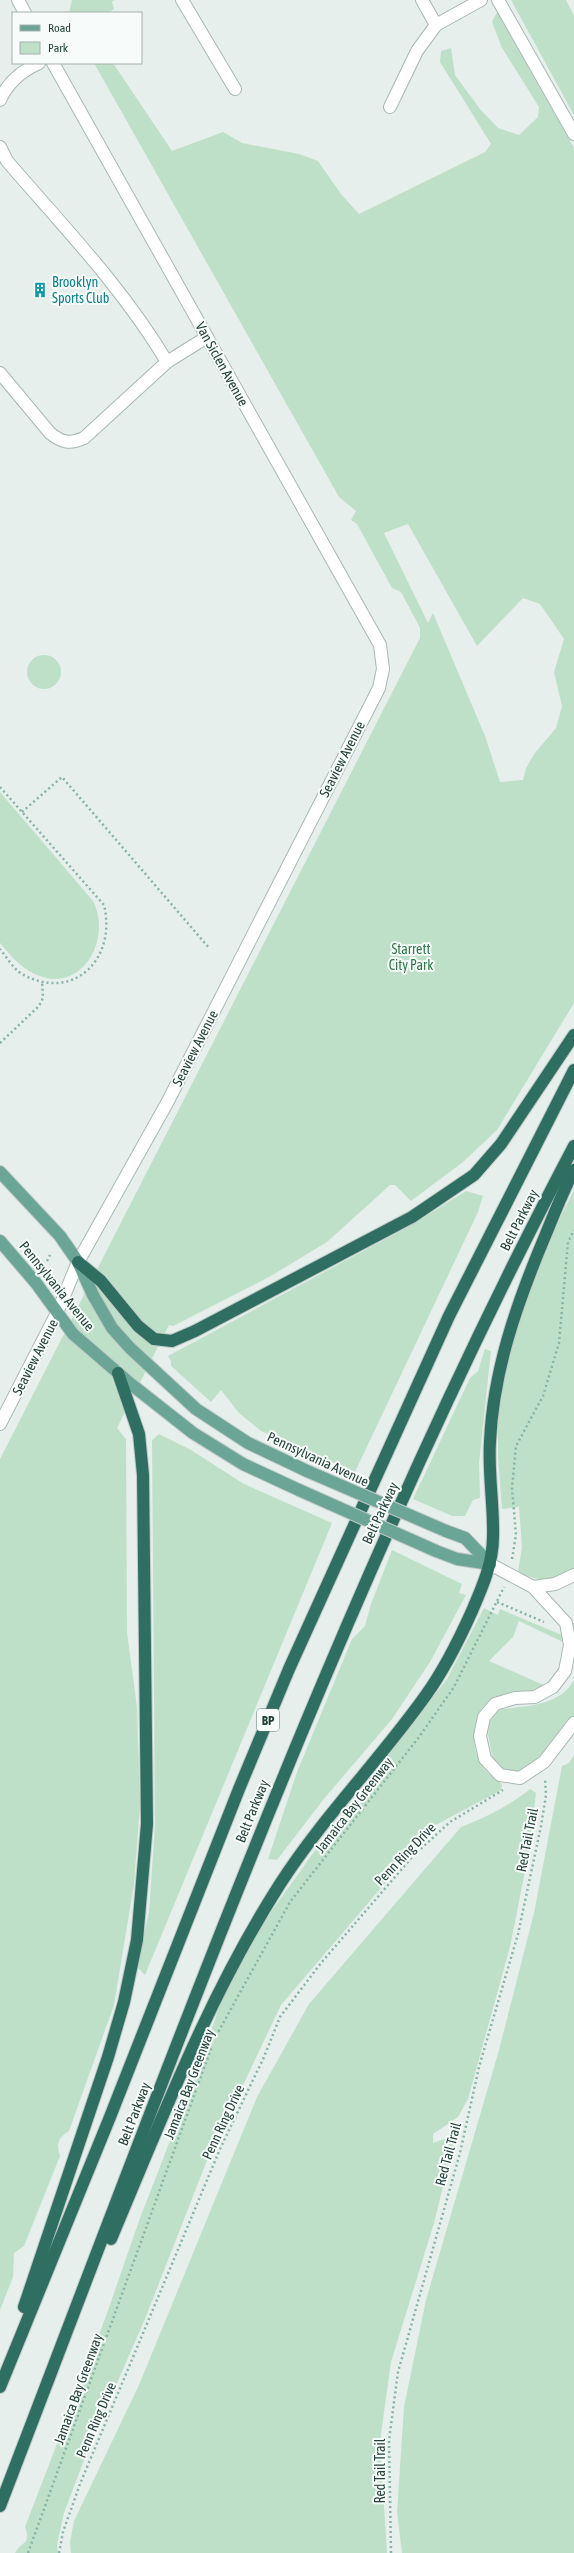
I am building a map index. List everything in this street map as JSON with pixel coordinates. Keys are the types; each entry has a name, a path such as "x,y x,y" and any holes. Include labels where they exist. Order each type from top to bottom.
{"highway":[{"path":"78,1262 101,1281 138,1326 154,1339 172,1341 196,1331 412,1217 474,1175 501,1144 574,1035"},
{"name":"Belt Parkway","path":"0,2387 107,2124 236,1797 289,1669 449,1316 574,1070"},
{"name":"Belt Parkway","path":"0,2506 213,1948 319,1688 371,1568 482,1328 574,1146"},
{"path":"22,2448 202,2023 281,1882 330,1816 427,1694 453,1651 472,1611 490,1564 493,1537 490,1489 490,1442 495,1384 512,1324 536,1258 574,1170"},
{"path":"0,2380 108,2057 124,2002 137,1940 147,1824 143,1475 139,1434 118,1373"}],"main road":[{"name":"Pennsylvania Avenue","path":"0,1172 60,1236 78,1262 93,1295 112,1328 130,1348 196,1409 248,1443 308,1471 465,1538 490,1564"},
{"name":"Pennsylvania Avenue","path":"0,1241 36,1283 73,1334 118,1373 193,1433 243,1464 436,1551 457,1559 490,1564"}],"street":[{"path":"18,0 24,12"},
{"path":"182,0 235,89"},
{"path":"422,0 436,25"},
{"path":"390,107 417,51 436,25 481,0"},
{"path":"498,0 574,134"},
{"path":"0,100 5,88 13,80 37,64"},
{"name":"Van Siclen Avenue","path":"54,64 380,645 382,669"},
{"path":"0,147 7,161 112,283 150,333 167,362"},
{"path":"0,373 50,433 61,441 73,442 84,438 167,362 207,337"},
{"name":"Seaview Avenue","path":"0,1424 57,1313 78,1262 167,1104 379,688 382,669"},
{"path":"490,1564 533,1587 566,1623 570,1645 565,1671 553,1687 535,1697 515,1698 494,1704 484,1717 480,1736 485,1759 500,1775 520,1778 544,1762 574,1723"},
{"path":"533,1587 555,1584 574,1574"}],"path":[{"path":"22,812 62,777 210,949"},
{"path":"0,787 104,905 107,919 107,935 102,952 92,967 78,978 64,982 42,980 21,974 0,949"},
{"path":"0,1043 39,1006 43,998 42,980"},
{"path":"511,1566 516,1535 512,1488 516,1446 544,1396 559,1343 568,1242 574,1230"},
{"path":"47,1261 50,1255"},
{"name":"Jamaica Bay Greenway","path":"28,2553 213,2042 290,1902 420,1737 454,1687 504,1586"},
{"path":"497,1602 521,1612"},
{"name":"Red Tail Trail","path":"392,2553 389,2440 398,2372 460,2154 479,2067 518,1934 546,1795 544,1762"},
{"name":"Penn Ring Drive","path":"59,2553 63,2532 80,2484 220,2149 264,2057 280,2017 321,1963 413,1856 450,1822 520,1778"}],"green space":[{"path":"72,0 114,0 112,2 114,9 110,12 69,12"},
{"path":"511,0 566,0 574,16 574,115"},
{"name":"Starrett City Park","path":"497,12 574,148 574,1003 497,1130 463,1162 411,1201 395,1185 390,1185 327,1242 271,1276 173,1326 169,1325 117,1428 126,1439 127,1632 137,1707 140,1805 134,1884 114,2005 69,2131 62,2136 59,2141 58,2148 60,2156 24,2246 14,2253 13,2277 0,2310 0,1459 420,638 420,628 401,592 392,588 357,524 351,520 356,511 339,497 95,64 114,64 172,151 223,132 242,143 299,154 318,161 341,194 359,214 485,152 491,144 440,62 441,51 451,48 455,75 480,109 498,128 519,135 538,117 539,107 502,48 492,22","holes":["408,524 477,646 523,598 540,604 564,639 554,672 562,706 556,728 535,753 526,768 523,780 500,782 485,736 433,613 428,623 384,533"]},
{"path":"44,655 56,660 61,672 56,684 44,689 32,684 27,672 32,660"},
{"path":"0,792 93,901 98,915 99,930 96,945 90,958 81,969 70,976 56,979 40,976 28,970 18,962 0,943"},
{"path":"574,1190 574,1568 560,1576 540,1579 518,1572 522,1547 519,1507 502,1509 498,1458 498,1399 519,1322 547,1245"},
{"path":"466,1191 483,1196 478,1212 355,1472 261,1431 239,1413 221,1390 211,1402 171,1366 171,1361 168,1356 408,1227"},
{"path":"485,1349 491,1351 479,1463 480,1498 473,1500 465,1516 452,1516 413,1499 470,1378 478,1371"},
{"path":"159,1434 191,1450 244,1484 332,1523 145,1975 137,1967 149,1912 155,1825 152,1440"},
{"path":"392,1550 462,1584 459,1593 466,1595 430,1662 392,1719 323,1800 277,1860 268,1859 297,1772 352,1639 365,1626 371,1604"},
{"path":"484,1608 498,1615 500,1609 564,1636 563,1642 519,1621 513,1637 489,1661 546,1686 479,1715 475,1731 476,1753 482,1766 502,1785 501,1790 434,1826 281,2005 206,2163 145,2319 89,2447 64,2513 57,2545 58,2553 15,2553 26,2540 27,2533 25,2527 106,2316 140,2218 203,2056 225,1989 261,1926 323,1839 447,1679"},
{"path":"574,1680 574,1718 543,1758 526,1772 505,1770 493,1760 488,1735 490,1721 498,1710 540,1704 559,1696"},
{"path":"574,1755 574,2553 402,2553 397,2512 404,2407 426,2300 499,2050 534,1913 562,1766 569,1763"},
{"path":"530,1789 536,1793 528,1856 510,1947 468,2099 458,2117 433,2134 433,2143 456,2135 434,2223 391,2362 380,2441 387,2553 71,2553 70,2542 74,2521 139,2385 257,2097 309,2004 461,1827 497,1811"}],"place":[{"name":"Brooklyn Sports Club","path":"40,290"}]}
